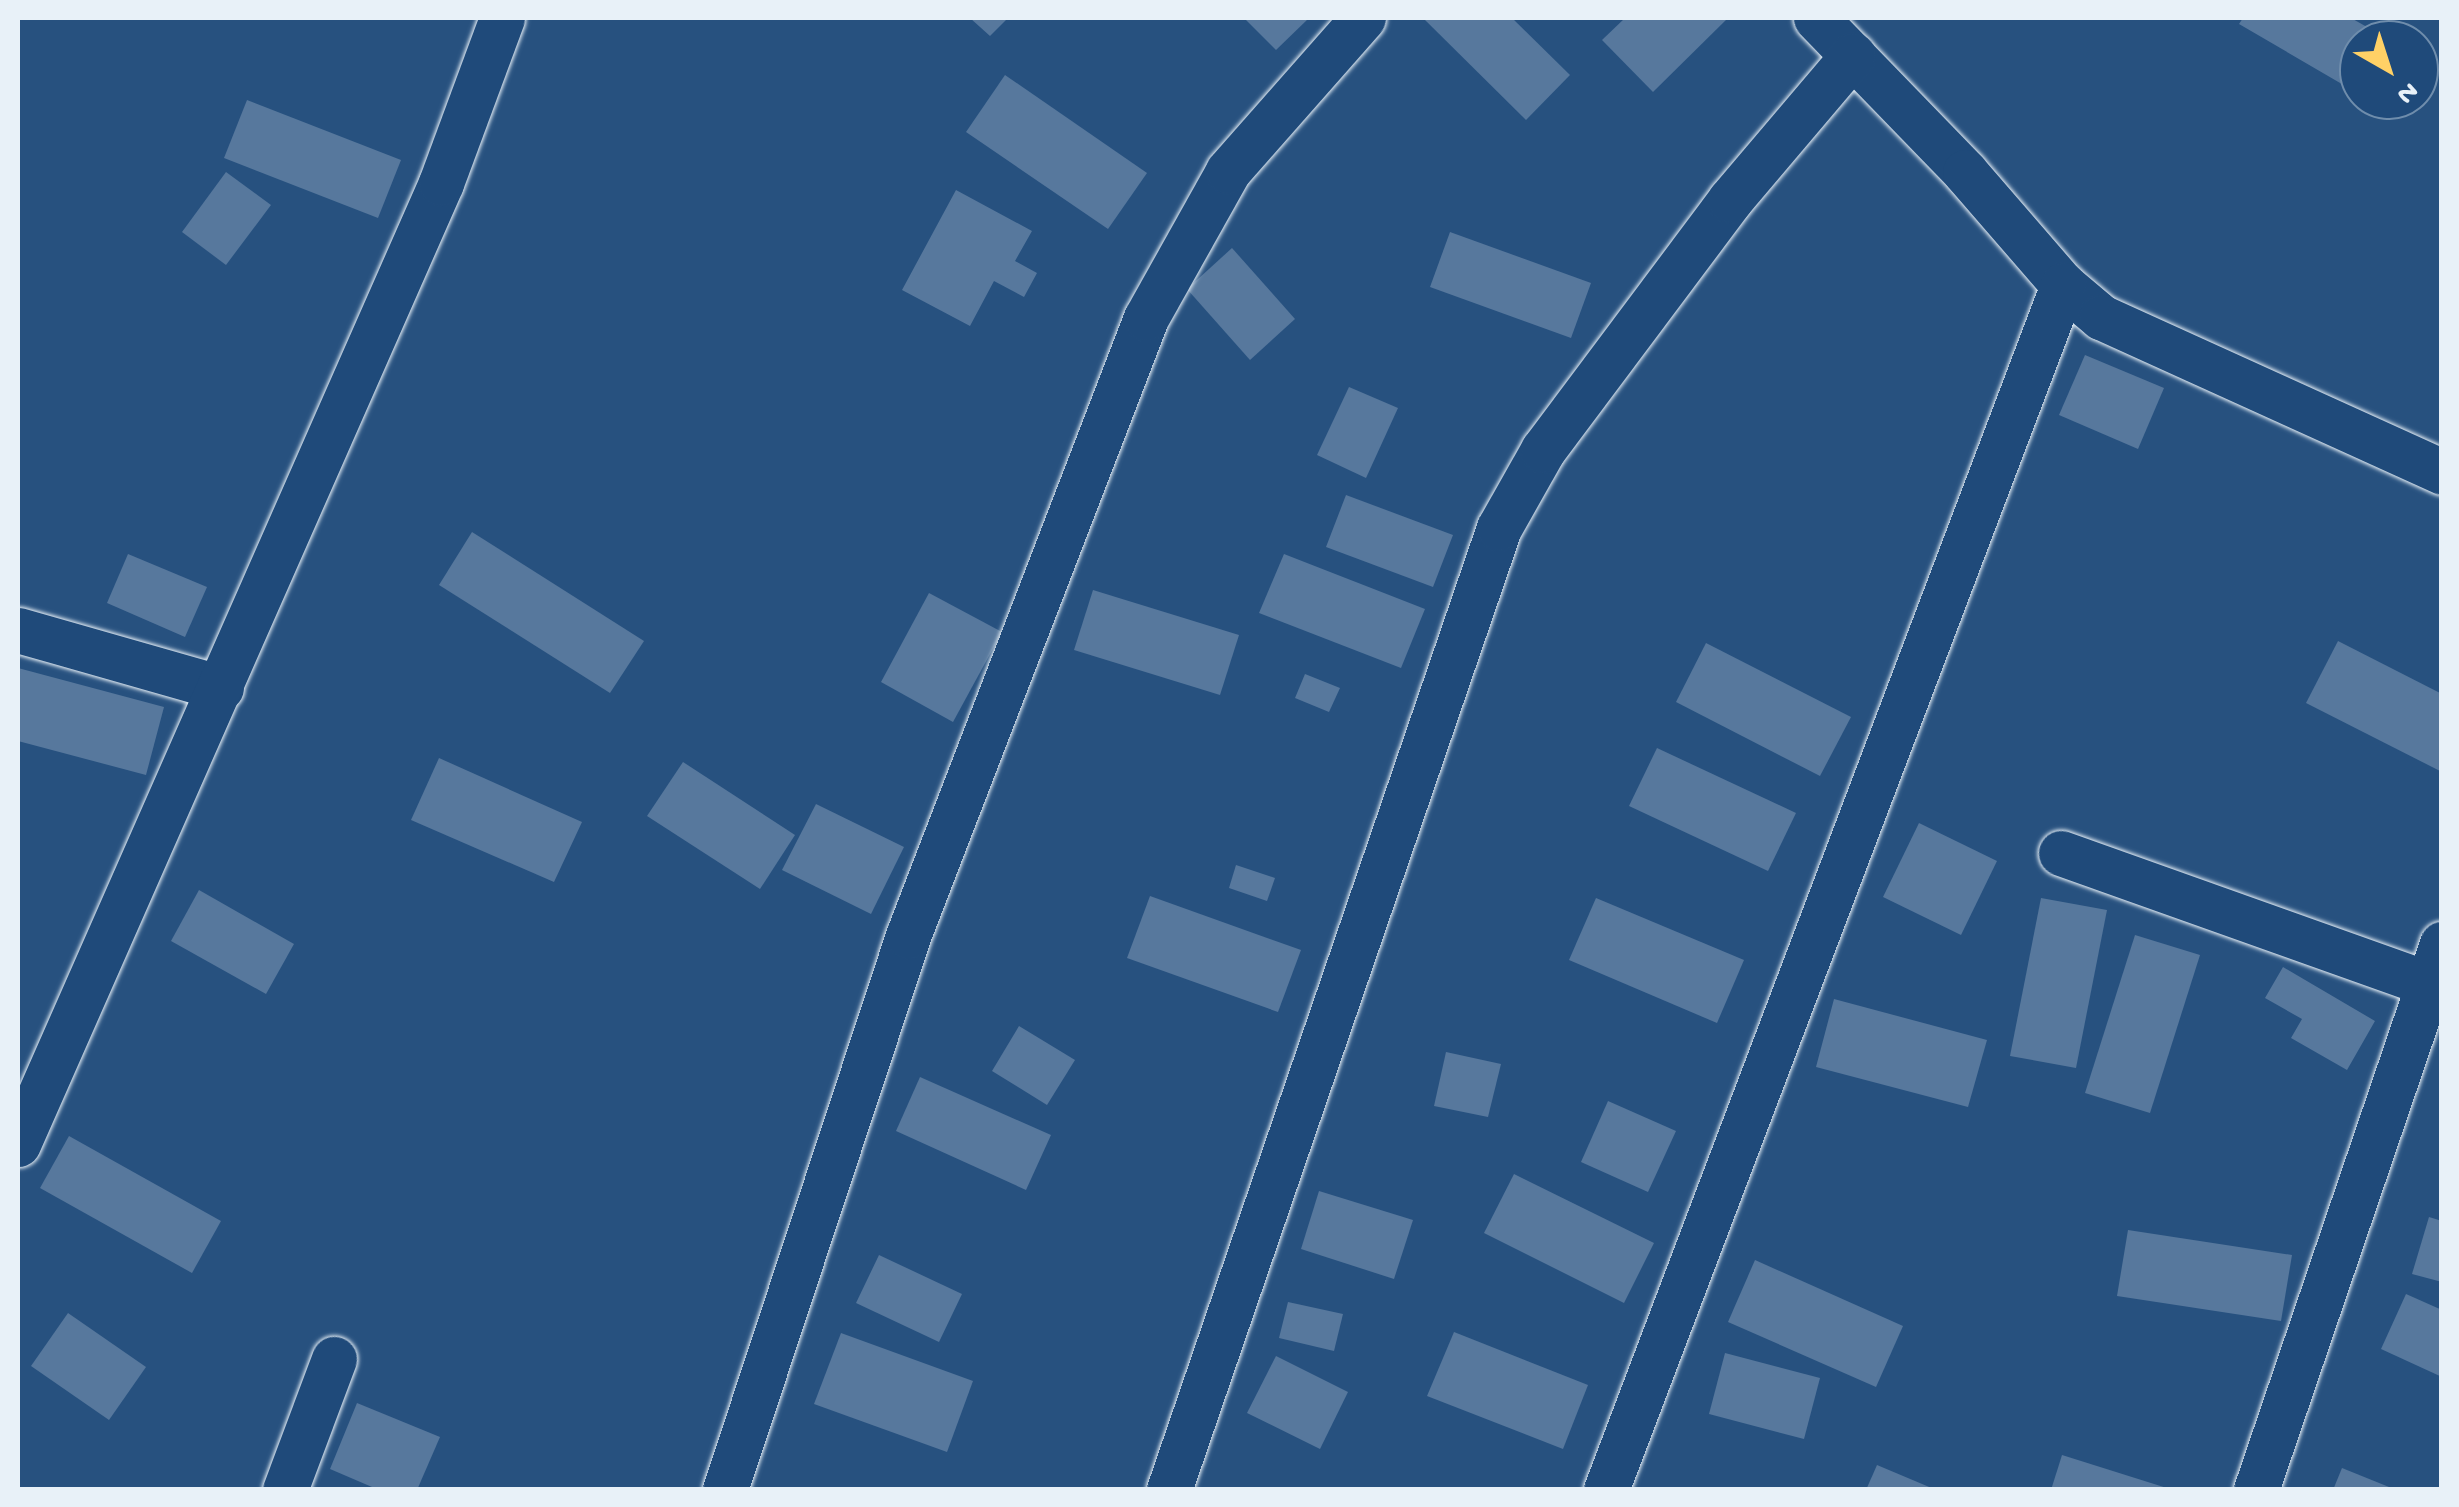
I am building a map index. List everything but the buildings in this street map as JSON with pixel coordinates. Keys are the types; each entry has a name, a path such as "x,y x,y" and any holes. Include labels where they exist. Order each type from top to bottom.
{"street":[{"path":"18,1144 33,1062 220,688 441,184 502,18"},
{"path":"725,1490 908,936 1146,318 1228,171 1363,18"},
{"path":"1816,18 1965,172 2063,285 2100,317 2440,467"},
{"path":"1169,1490 1499,528 1543,450 1718,216 1853,55"},
{"path":"1606,1490 2063,285"},
{"path":"18,630 220,688"},
{"path":"2061,853 2435,964 2256,1490"},
{"path":"286,1490 334,1359"}]}
